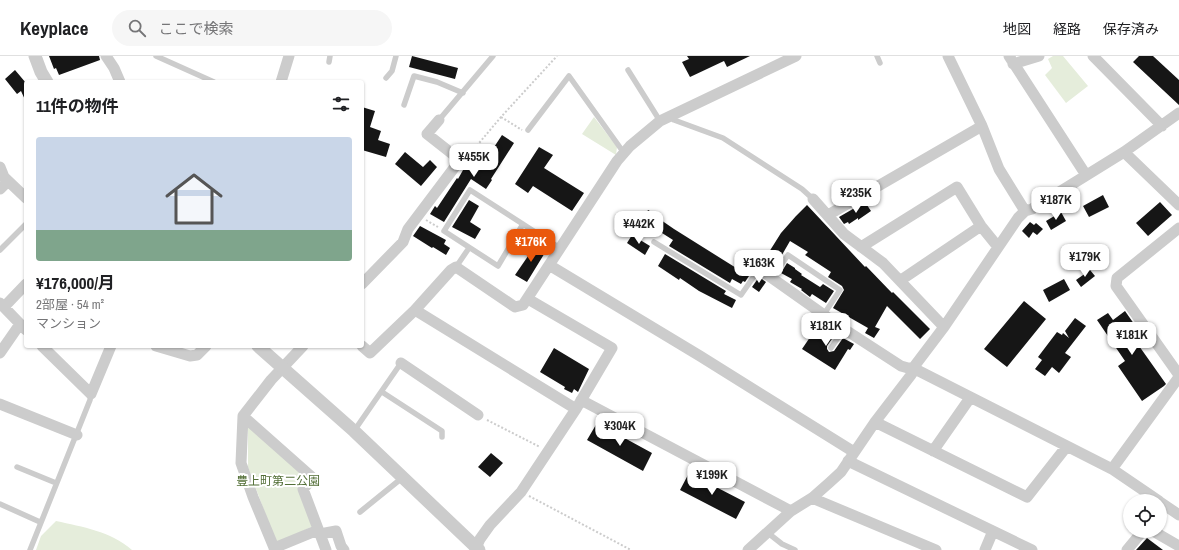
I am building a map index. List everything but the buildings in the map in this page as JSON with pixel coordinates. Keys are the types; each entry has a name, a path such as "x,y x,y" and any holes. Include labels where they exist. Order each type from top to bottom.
{"street":[{"path":"35,56 44,79"},
{"path":"106,56 114,68 119,80"},
{"path":"282,80 289,56"},
{"path":"364,348 370,354 415,310 451,270 456,267 515,307 524,305 617,161 645,133 665,119 796,56"},
{"path":"948,56 982,126 999,169 1025,211"},
{"path":"1039,56 1011,60 1086,175"},
{"path":"1092,56 1162,126"},
{"path":"748,550 791,511 812,498 841,472 875,422 911,375 913,368 944,327 998,247 1025,211 1032,209 1124,152 1179,113"},
{"path":"364,282 403,242 408,229 460,160 427,134 439,120"},
{"path":"828,215 982,126"},
{"path":"1124,152 1179,205"},
{"path":"0,167 4,177 24,196"},
{"path":"0,190 8,181"},
{"path":"861,247 957,187 981,226 998,247"},
{"path":"813,199 844,234 883,263 944,327"},
{"path":"900,280 981,226"},
{"path":"1112,469 1179,376 1116,286 1117,278 1179,228"},
{"path":"549,265 700,356 851,456 1032,550"},
{"path":"759,269 844,329 901,366 913,368 1112,469 1148,494"},
{"path":"0,353 23,327 2,305 24,286"},
{"path":"260,348 354,431 477,549 480,539 490,525 521,492 578,405 612,348 528,299"},
{"path":"415,310 578,405 791,511"},
{"path":"44,348 91,394 109,348"},
{"path":"163,348 190,356 197,355 204,348"},
{"path":"301,348 271,380 243,416 241,463 274,549 319,532 336,531 341,546 344,550"},
{"path":"401,363 478,415"},
{"path":"933,451 970,398"},
{"path":"0,404 77,435"},
{"path":"243,416 313,478 303,489 326,550"},
{"path":"875,422 1027,497 1067,446"},
{"path":"812,498 936,550"},
{"path":"1167,507 1179,515"},
{"path":"985,550 993,531"},
{"path":"1127,550 1137,538"},
{"path":"1165,538 1179,546"}],"lane":[{"path":"156,56 210,80"},
{"path":"386,78 392,71 396,56"},
{"path":"439,120 493,56"},
{"path":"877,56 880,63"},
{"path":"628,70 665,119 674,120 724,138 802,189 813,199"},
{"path":"404,105 414,76 437,82 463,93"},
{"path":"528,130 569,76 624,153"},
{"path":"523,224 498,266 444,231 470,190 523,224 560,248"},
{"path":"0,250 24,226"},
{"path":"654,242 741,294 759,269"},
{"path":"456,267 469,248"},
{"path":"772,278 788,255 840,290 824,314"},
{"path":"831,348 844,329"},
{"path":"354,431 401,363"},
{"path":"382,392 442,431 442,437"},
{"path":"30,550 40,522 77,435 91,394"},
{"path":"17,467 56,483"},
{"path":"360,512 402,478"},
{"path":"0,504 40,522"},
{"path":"768,533 782,544 795,550"}],"path":[{"path":"460,160 466,159 501,117 557,56"},
{"path":"501,117 522,130 528,130"},
{"path":"418,215 444,231"},
{"path":"478,415 548,451"},
{"path":"521,492 631,550"}],"green space":[{"path":"1053,56 1063,56 1088,86 1066,103 1045,75 1052,68 1048,59"},
{"path":"594,117 617,147 616,155 582,134"},
{"name":"豊上町第二公園","path":"248,425 306,476 313,526 280,542 275,540 248,467"},
{"path":"56,521 105,534 115,538 132,550 36,550 41,536"}]}
